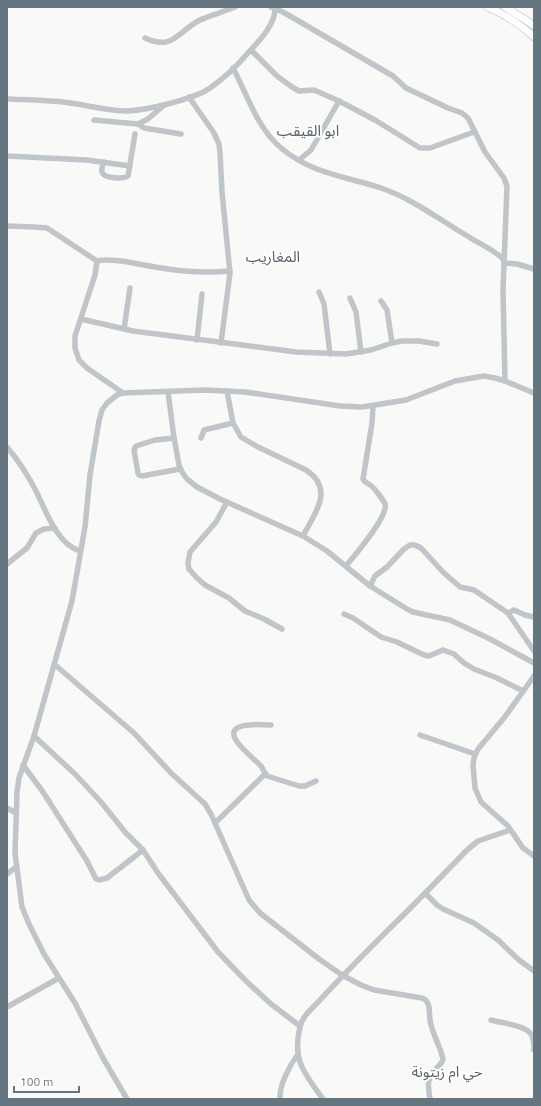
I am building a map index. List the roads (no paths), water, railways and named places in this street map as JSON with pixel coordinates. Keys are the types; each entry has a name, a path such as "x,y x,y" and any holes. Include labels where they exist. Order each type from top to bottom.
{"main road":[{"path":"487,7 511,19 534,37"},
{"path":"505,7 534,26"}],"street":[{"path":"145,38 154,42 168,42 198,22 235,7"},
{"path":"7,99 62,102 103,109 127,111 142,110 189,97 209,89 251,50 268,28 274,15 274,7"},
{"path":"274,7 393,76 406,88 462,113 470,122 484,152 504,178 506,184 507,213 503,290 505,381"},
{"path":"251,50 277,76 292,87 299,90 314,90 339,101 375,120 420,148 430,148 474,132"},
{"path":"233,68 251,106 266,131 281,148 299,160 328,174 380,188 401,196 492,250 504,261 534,270"},
{"path":"189,97 210,126 218,144 230,271 230,281 221,343"},
{"path":"299,160 312,150 339,101"},
{"path":"138,124 148,119 164,104"},
{"path":"94,120 138,124 144,128 181,134"},
{"path":"104,162 102,170 106,176 122,179 129,176 135,134"},
{"path":"7,156 87,160 130,166"},
{"path":"7,226 46,228 97,261 122,262 163,269 206,272 230,271"},
{"path":"97,261 74,342 75,348 79,360 92,372 123,393"},
{"path":"124,329 130,288"},
{"path":"319,292 324,304 330,354"},
{"path":"197,340 202,294"},
{"path":"350,298 356,312 361,352"},
{"path":"381,301 387,310 392,343"},
{"path":"81,319 124,329 197,340 296,352 346,354 361,352 392,343 412,341 437,344"},
{"path":"127,1099 103,1058 75,1003 44,954 24,914 15,853 18,788 23,765 34,736 72,601 84,527 92,459 101,413 104,407 110,401 123,393 206,390 245,392 355,408 406,400 455,381 484,376 505,381 534,393"},
{"path":"228,391 233,423 238,433 245,440 311,473 318,482 320,486 321,500 303,536"},
{"path":"168,392 180,469 187,479 198,487 227,502 303,536 327,551 370,586 407,609 450,620 490,638 534,663"},
{"path":"346,566 364,545 383,517 385,510 383,501 371,486 363,479 372,424 373,406"},
{"path":"202,438 202,433 204,430 233,423"},
{"path":"174,438 155,440 136,446 134,450 138,473 142,476 180,469"},
{"path":"7,447 25,472 55,528 67,543 73,548 80,550"},
{"path":"227,502 216,522 190,552 188,563 189,569 206,585 229,598 245,611 282,629"},
{"path":"7,564 27,548 36,534 44,529 55,528"},
{"path":"370,586 375,576 388,567 404,549 415,545 421,548 443,572 460,587 474,590 508,614 534,651"},
{"path":"508,614 514,610 534,617"},
{"path":"344,614 353,618 381,637 397,642 424,655 430,655 443,650 452,653 468,666 523,690"},
{"path":"54,664 134,733 172,774 205,804 249,900 255,909 295,941 342,975 374,990 422,998 426,1000 429,1006 433,1033 443,1058 443,1062 430,1076 428,1086 430,1099"},
{"path":"534,676 504,718 475,754 473,765 474,781 478,796 484,805 505,824 523,848 534,856"},
{"path":"271,725 243,726 234,733 234,737 260,765 266,774 278,780 299,786 305,786 316,781"},
{"path":"34,736 76,775 101,802 125,832 143,850 158,873 218,952 271,1004 300,1026"},
{"path":"420,736 475,754"},
{"path":"23,765 87,861 96,879 99,880 107,878 143,850"},
{"path":"215,823 257,780 266,774"},
{"path":"7,808 16,813"},
{"path":"323,1099 303,1070 298,1054 300,1026 305,1016 342,975 474,844 488,837 510,830"},
{"path":"7,874 16,867"},
{"path":"425,893 437,905 474,923 498,940 519,960 534,971"},
{"path":"7,1008 59,978"},
{"path":"491,1020 527,1030 532,1036 534,1050"},
{"path":"280,1099 280,1094 288,1069 298,1054"}],"district":[{"name":"ابو القيقب","path":"308,131"},
{"name":"المغاريب","path":"273,257"},
{"name":"حي ام زيتونة","path":"447,1072"}]}
